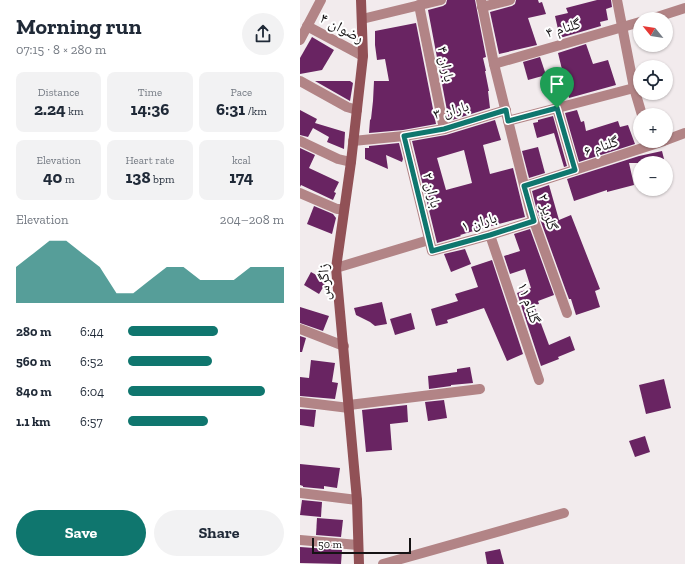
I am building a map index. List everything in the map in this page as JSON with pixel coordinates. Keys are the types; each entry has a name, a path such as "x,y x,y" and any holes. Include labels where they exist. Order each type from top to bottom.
{"street":[{"path":"300,40 321,0"},
{"name":"زاگرس","path":"358,564 357,500 336,268 351,162 363,56 361,0"},
{"path":"362,19 441,0"},
{"path":"482,3 510,0"},
{"path":"617,0 633,83"},
{"name":"گلریز ۲","path":"482,3 494,64 524,186 534,221 567,313"},
{"name":"باران ۴","path":"419,5 444,129"},
{"path":"673,12 685,8"},
{"name":"گلنام ۴","path":"494,64 633,24"},
{"name":"رضوان ۴","path":"307,26 363,56"},
{"path":"300,81 347,107 357,110"},
{"path":"508,121 633,88"},
{"path":"557,108 575,170"},
{"name":"باران ۳","path":"353,141 404,136 444,129 506,110"},
{"name":"گلنام ۶","path":"673,138 685,133"},
{"name":"باران ۲","path":"404,136 432,251"},
{"path":"300,141 338,159 351,162"},
{"name":"گلنام ۶","path":"524,186 575,170 636,148"},
{"path":"300,193 337,209 344,209"},
{"name":"باران ۱","path":"432,251 534,221"},
{"name":"گلنام ۱۱","path":"490,235 539,380"},
{"path":"336,268 429,240"},
{"path":"300,329 344,346"},
{"path":"300,402 349,406 480,389"},
{"path":"300,492 357,500"},
{"path":"383,564 564,513"},
{"path":"300,540 358,545"}],"building":[{"path":"447,0 475,0 486,57 483,58 489,91 490,108 449,121 428,10 443,6 446,4"},
{"path":"516,0 538,0 539,3 542,2 546,14 528,18 537,45 499,54 490,12 512,6 515,4"},
{"path":"597,0 611,0 612,7 606,9 608,20 600,22 601,26 560,38 555,16 568,13 566,8"},
{"path":"416,23 436,124 403,130 369,133 374,81 389,81 385,59 377,60 375,31"},
{"path":"312,37 334,50 322,70 300,74 300,58"},
{"path":"586,44 593,64 608,60 616,85 569,98 558,53"},
{"path":"540,57 546,75 528,80 523,62"},
{"path":"315,81 350,81 353,83 350,101"},
{"path":"300,110 317,119 315,123 345,132 344,149 327,142 329,137 313,128 308,137 300,135"},
{"path":"577,110 581,122 584,121 586,131 618,121 620,127 628,125 633,139 633,145 579,162 565,113"},
{"path":"553,116 567,166 564,167 554,133 537,138 533,123"},
{"path":"495,120 501,140 483,145 490,174 513,168 525,217 437,243 412,141 446,135","holes":["464,150 472,183 446,190 437,158"]},
{"path":"399,143 403,159 402,162 386,155 388,169 365,159 365,148 369,148 369,146"},
{"path":"538,147 545,173 529,178 522,151"},
{"path":"300,148 315,155 309,168 339,182 334,192 336,193 333,200 301,185 300,187"},
{"path":"662,151 663,156 639,156"},
{"path":"633,158 633,163 629,163 633,185 607,192 607,190 574,201 567,179"},
{"path":"549,185 559,220 571,215 600,289 595,291 600,307 576,315 537,211 532,191"},
{"path":"314,206 333,214 336,218 332,234 307,224"},
{"path":"530,229 554,295 538,301 539,304 534,305 549,345 570,336 575,350 558,357 559,359 541,366 517,293 531,288 525,269 510,274 504,256 520,251 514,234"},
{"path":"465,249 471,264 451,272 444,254"},
{"path":"492,260 523,354 507,361 484,308 447,320 448,323 436,326 431,309 458,301 455,294 478,287 471,267"},
{"path":"311,272 327,281 319,294 304,285"},
{"path":"382,302 387,324 375,326 356,315 354,308"},
{"path":"300,307 329,316 323,331 300,323"},
{"path":"411,313 415,329 395,335 390,319"},
{"path":"300,336 306,338 302,352 300,352"},
{"path":"311,360 335,363 332,382 338,383 335,399 300,396 300,377 309,378"},
{"path":"470,367 473,383 429,389 428,376 457,372 457,369"},
{"path":"664,379 671,408 646,414 639,385"},
{"path":"444,400 447,418 428,421 425,402"},
{"path":"407,405 408,422 390,424 392,450 366,452 362,410"},
{"path":"300,409 316,410 314,427 300,425"},
{"path":"645,436 650,452 635,457 629,441"},
{"path":"300,464 340,468 337,488 324,486 324,489 303,487 300,485"},
{"path":"302,500 322,502 321,517 300,515"},
{"path":"317,518 343,520 341,537 316,535"},
{"path":"300,547 342,550 341,564 300,563"},
{"path":"500,549 504,564 487,564 485,552"}],"route":[{"path":"557,108 575,170 524,186 534,221 432,251 404,136 444,129 506,110 508,121 557,108"}]}
